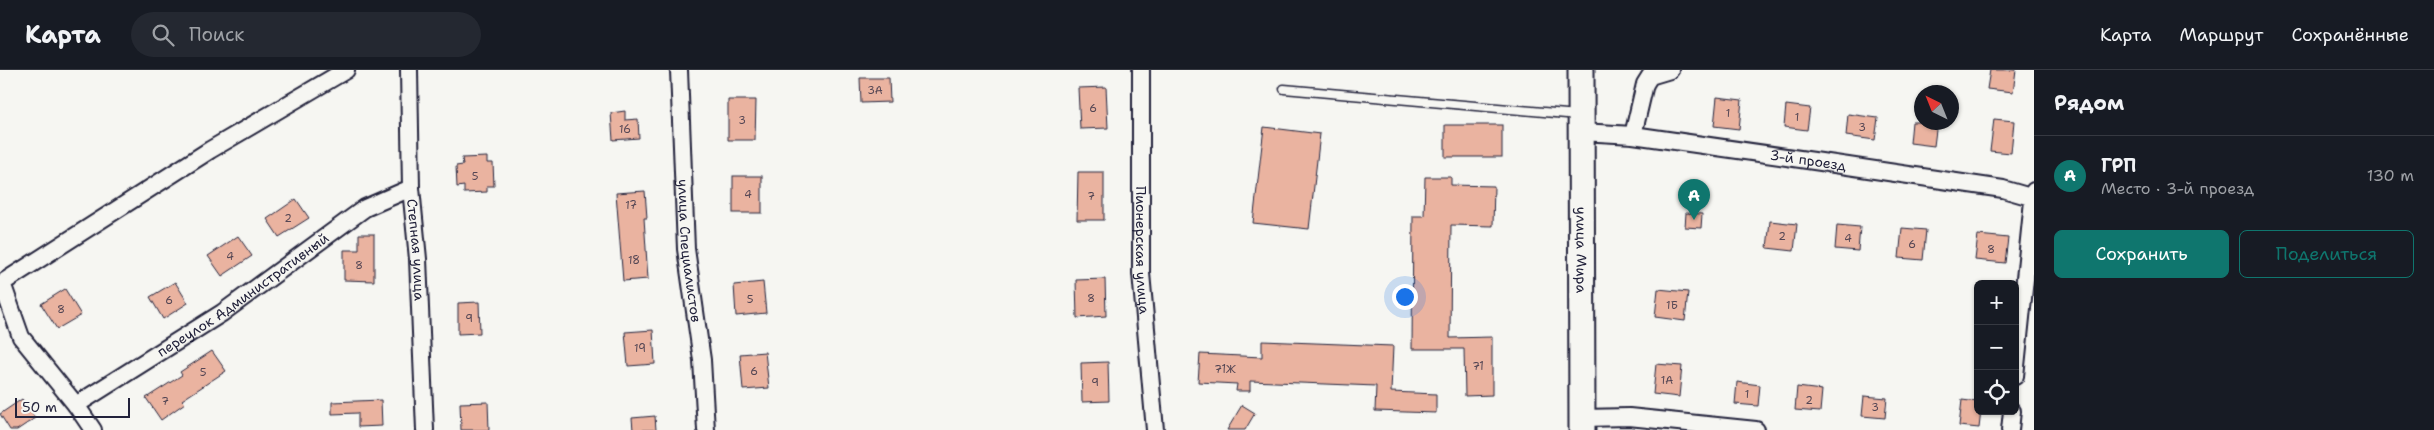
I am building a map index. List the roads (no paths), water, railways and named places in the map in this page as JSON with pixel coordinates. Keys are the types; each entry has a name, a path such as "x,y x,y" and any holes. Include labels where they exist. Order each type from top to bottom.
{"main road":[{"name":"улица Мира","path":"1581,70 1582,424"}],"street":[{"path":"93,430 76,404 21,337 2,282 210,150 346,70"},
{"name":"Степная улица","path":"409,70 411,188 418,259 425,430"},
{"name":"улица Специалистов","path":"679,70 686,249 702,360 706,430"},
{"name":"Пионерская улица","path":"1141,70 1141,273 1155,430"},
{"path":"1633,135 1645,84 1650,76 1670,70"},
{"name":"3-й проезд","path":"1581,124 1633,135 2004,190 2033,196"},
{"name":"переулок Административный","path":"76,404 222,313 365,208 411,188"},
{"path":"2016,370 2033,196"},
{"path":"2010,430 2012,415"},
{"path":"1582,424 1628,417 1756,430"}],"lane":[{"path":"1284,90 1581,124"}],"place":[{"name":"ГРП","path":"1694,220"}]}
